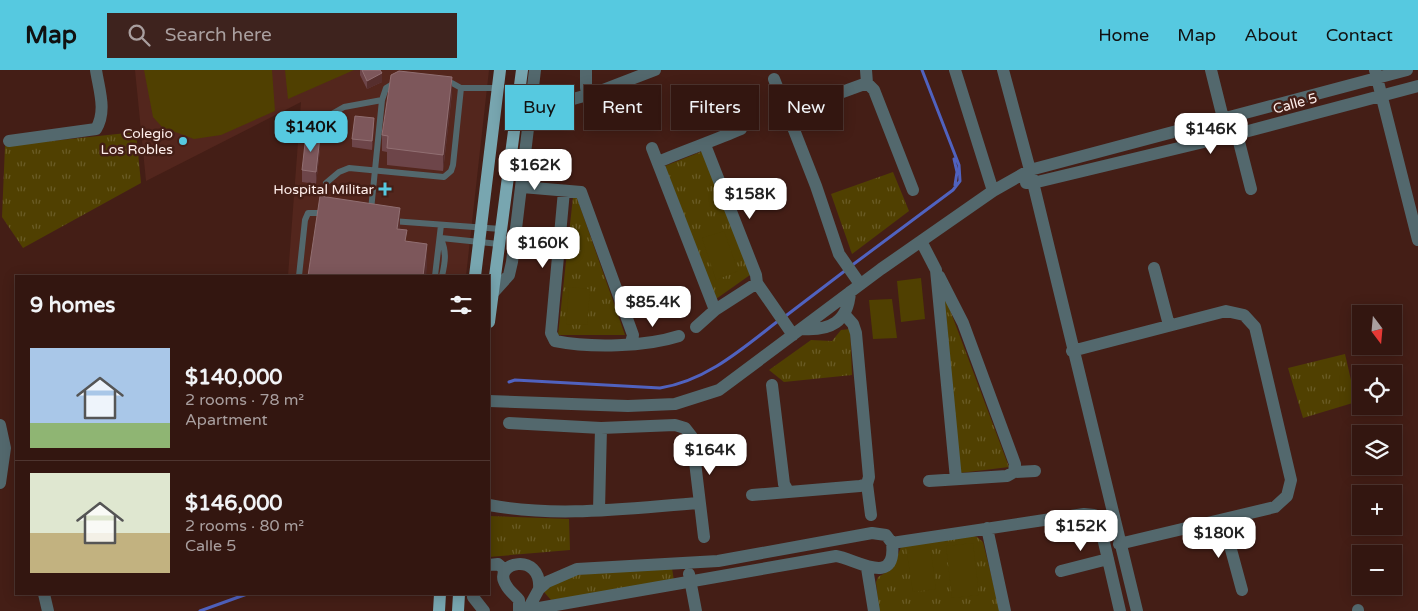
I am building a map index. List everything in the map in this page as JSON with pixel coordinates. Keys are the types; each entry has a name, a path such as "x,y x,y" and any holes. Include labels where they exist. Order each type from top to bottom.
{"main road":[{"path":"476,275 500,70"},
{"path":"490,313 522,70"},
{"path":"440,595 440,611"},
{"path":"458,611 460,595"}],"street":[{"path":"9,141 96,129 101,120 102,110 96,70"},
{"path":"533,85 535,70"},
{"path":"586,70 586,85"},
{"path":"614,85 655,70"},
{"path":"866,70 867,83 874,90 913,190"},
{"path":"956,70 993,191"},
{"path":"1003,70 1030,170 1072,351 1137,611"},
{"path":"1211,70 1223,118"},
{"name":"Calle 5","path":"1030,170 1376,74 1407,70"},
{"path":"1376,74 1418,240"},
{"path":"774,79 776,85"},
{"path":"843,92 867,83"},
{"name":"Calle 5","path":"1013,182 1033,183 1238,134 1418,86"},
{"path":"492,294 509,275 522,187 528,130"},
{"path":"658,162 696,145 705,145 739,130"},
{"path":"705,145 756,275 757,283 775,311 785,324 797,332 829,328 845,315 855,284 831,235 816,186 793,130"},
{"path":"1238,134 1251,189"},
{"path":"652,148 715,310"},
{"path":"490,401 628,406 675,404 719,390 797,332 855,284 993,191 1013,182 1030,170"},
{"path":"522,187 581,192 633,335 630,343"},
{"path":"564,191 551,333 554,341 630,343 666,340 679,336"},
{"path":"921,241 963,323 1015,464 1014,472"},
{"path":"1154,268 1169,325"},
{"path":"936,270 956,479"},
{"path":"696,328 715,310 757,283"},
{"path":"1072,351 1226,311 1244,315 1255,327 1291,480 1287,496 1275,507 1119,544"},
{"path":"845,315 853,324 856,333 871,515"},
{"path":"772,385 784,484 788,491"},
{"path":"509,424 601,428 675,425 685,428 692,437 704,537"},
{"path":"0,425 5,448 0,483"},
{"path":"599,510 601,428"},
{"path":"929,482 1007,476 1014,472 1035,471"},
{"path":"752,495 867,484"},
{"path":"490,505 530,510 576,512 699,503"},
{"path":"892,543 1084,514 1094,515 1100,525 1120,611"},
{"path":"1223,520 1242,590"},
{"path":"987,528 1005,611"},
{"path":"872,533 886,535 892,543 894,554 889,563 878,569 866,568 853,560 836,556 524,611 539,589 560,575 577,569 718,561 872,533"},
{"path":"1061,571 1108,559"},
{"path":"490,566 498,564 505,570"},
{"path":"524,611 519,600 506,585 503,577 505,570 512,564 523,564 531,567 540,582 539,589"},
{"path":"686,564 696,611"},
{"path":"866,568 874,611"},
{"path":"44,595 48,611"},
{"path":"473,595 484,611"}],"lane":[{"path":"370,219 382,100 386,88 400,81"},
{"path":"435,82 452,83 461,88 498,88"},
{"path":"326,183 339,172 349,168 444,177 452,171 461,88"},
{"path":"312,139 323,119 344,107 382,100"},
{"path":"299,275 305,220 308,213 334,214"},
{"path":"388,220 501,228"},
{"path":"435,275 441,238 441,225"},
{"path":"441,238 499,244"},
{"path":"441,238 445,247 446,262 442,275"}],"shaded area":[{"name":"Hospital Militar","path":"135,70 489,70 466,275 288,275 301,102 146,181"}],"green space":[{"path":"144,70 272,70 275,111 221,135 194,139 162,127 153,117"},
{"path":"285,70 354,70 288,99"},
{"path":"136,132 141,183 23,248 2,217 5,146"},
{"path":"703,151 750,275 716,299 665,166"},
{"path":"893,172 909,211 852,254 831,194"},
{"path":"573,197 577,198 625,335 558,335"},
{"path":"724,231 738,271 716,280 702,238"},
{"path":"921,278 925,319 901,322 897,281"},
{"path":"569,287 590,289 587,325 566,324"},
{"path":"944,294 1009,467 960,473"},
{"path":"892,299 897,338 873,339 869,300"},
{"path":"850,329 852,375 784,382 769,370 811,340 832,341 841,330"},
{"path":"1345,354 1352,385 1352,403 1303,418 1288,368"},
{"path":"490,516 569,519 570,550 490,557"},
{"path":"969,535 977,537 983,542 1000,611 879,611 876,582 878,577 892,569 901,547"},
{"path":"973,543 979,595 952,598 946,546"},
{"path":"930,545 936,589 913,592 906,548"},
{"path":"672,568 674,581 551,600 544,592 559,579 572,575"}],"building":[{"path":"362,70 380,70 382,73 367,81"},
{"path":"399,71 452,77 443,155 387,148 388,136 382,135 391,75"},
{"path":"355,116 374,118 372,141 352,139"},
{"path":"306,135 320,136 316,172 302,170"},
{"name":"Hospital Militar","path":"320,196 400,208 397,229 407,230 405,241 427,244 423,275 308,275"}],"waterway":[{"path":"851,266 953,190 960,181 959,165 922,70"},
{"path":"954,159 957,172 955,185"},
{"path":"783,318 846,270"},
{"path":"509,382 515,380 660,388 693,379 708,371 778,321"},
{"path":"200,611 244,595"}],"place":[{"name":"Colegio Los Robles","path":"183,141"},
{"name":"Hospital Militar","path":"385,189"}]}
